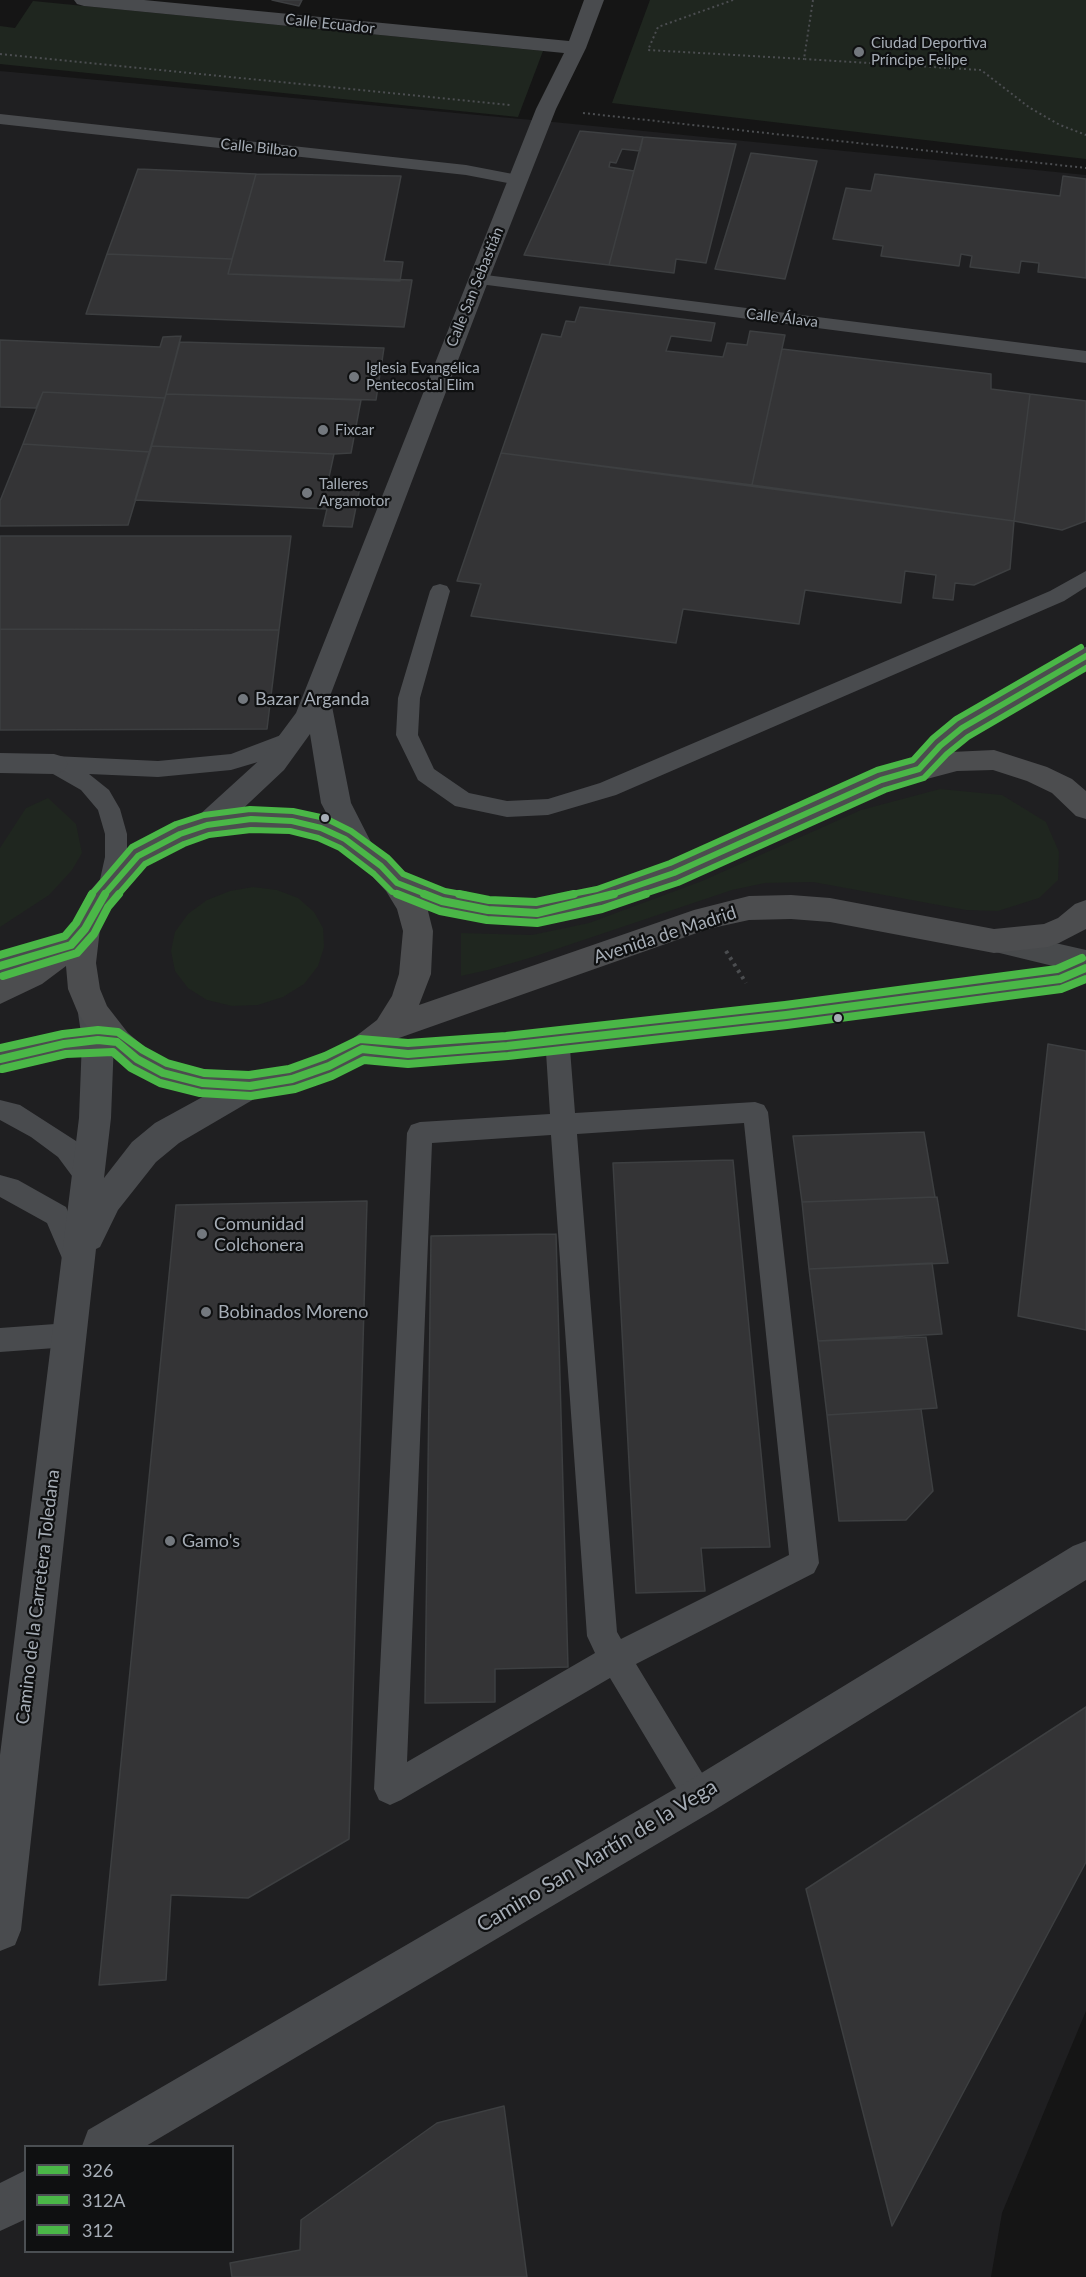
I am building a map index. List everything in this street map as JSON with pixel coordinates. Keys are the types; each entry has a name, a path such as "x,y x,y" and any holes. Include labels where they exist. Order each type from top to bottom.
{"highway":[{"path":"919,769 940,746 962,728 1086,657"},
{"path":"397,883 442,901 488,910 537,913 600,899 674,873 881,780 957,761 994,760 1036,774 1062,786 1086,808"},
{"path":"0,992 31,975 78,937 111,884 138,856 180,834 207,825 252,819 292,821 321,828 345,839 381,866 397,883 412,908 418,931 418,951 407,999 388,1029 362,1049 329,1066 292,1079 250,1086 201,1083 163,1073 136,1059 103,1032 84,989 78,937"},
{"name":"Avenida de Madrid","path":"388,1029 705,918 749,908 790,907 830,910 994,941 1048,935 1070,926 1086,912"},
{"path":"0,1059 103,1032"}],"main road":[{"path":"994,941 1086,962"}],"street":[{"name":"Calle Ecuador","path":"84,0 576,48"},
{"name":"Calle San Sebastián","path":"207,825 274,763 308,717 478,279 546,109 576,48 594,0"},
{"name":"Calle San Sebastián","path":"576,48 608,0"},
{"path":"317,697 336,803 360,850"},
{"path":"0,763 54,764"},
{"name":"Camino de la Carretera Toledana","path":"0,1930 87,1176 96,1118 103,1032"},
{"name":"Camino de la Carretera Toledana","path":"77,1264 106,1200 144,1152 167,1133 250,1086"},
{"name":"Camino San Martín de la Vega","path":"106,2145 699,1797 1086,1559"},
{"path":"0,2208 24,2194"}],"lane":[{"name":"Calle Bilbao","path":"0,119 466,170 518,180"},
{"name":"Calle Álava","path":"478,279 1086,357"},
{"path":"440,591 409,698 406,735 426,774 463,800 507,809 548,807 608,789 1057,596 1086,578"},
{"path":"54,764 158,769 192,766 231,762 260,753 289,740"},
{"path":"54,764 89,784 101,796 109,809 116,834 116,857 111,884"},
{"path":"0,966 78,937"},
{"path":"362,1049 408,1054 776,1016 1060,979 1086,969"},
{"path":"557,1040 602,1636 699,1797"},
{"path":"0,1110 10,1112 67,1149 87,1176"},
{"path":"755,1112 804,1563 615,1658 390,1789 420,1133 755,1112"},
{"path":"0,1186 9,1188 57,1215 77,1264"},
{"path":"0,1340 69,1335"}],"path":[{"path":"733,0 658,27 648,50 981,70 1030,108 1060,125 1086,135"},
{"path":"804,59 813,0"}],"shaded area":[{"name":"Ciudad Deportiva Príncipe Felipe","path":"650,0 1086,0 1086,159 612,103"},
{"path":"33,1 543,51 518,117 0,64 0,26 15,28"},
{"path":"0,71 543,121 1086,175 1086,2011 1002,2213 991,2277 0,2277"},
{"path":"940,789 1002,795 1046,822 1059,852 1058,880 1039,898 998,911 966,910 813,882 765,883 732,890 533,957 461,976 461,933 532,935 589,923 702,881 861,810"},
{"path":"48,798 76,824 82,853 72,870 49,895 0,927 0,848 26,808"},
{"path":"253,887 277,890 298,898 314,912 323,928 324,947 318,966 304,984 283,997 258,1005 232,1006 207,1000 188,988 175,971 171,951 175,932 188,914 207,900 230,891"}],"building":[{"path":"272,0 302,0 299,6"},
{"path":"580,131 643,137 640,151 622,149 616,163 610,162 609,167 634,171 609,265 524,255"},
{"path":"643,137 736,144 706,263 676,259 674,273 609,265"},
{"path":"751,153 817,161 785,279 715,269"},
{"path":"138,169 256,174 232,259 107,254"},
{"path":"256,174 401,176 384,261 403,262 400,281 228,274"},
{"path":"875,174 1060,196 1063,176 1086,179 1086,278 1038,272 1039,263 1021,261 1019,273 970,267 972,256 961,254 959,266 881,256 883,246 833,239 846,188 871,191"},
{"path":"107,254 232,259 228,274 412,280 404,327 86,314"},
{"path":"580,307 715,323 711,341 671,336 666,351 723,357 727,343 747,345 750,331 785,335 752,485 501,453 542,334 561,337 566,321 575,322"},
{"path":"181,336 165,398 43,392 36,408 0,407 0,340 160,347 163,337"},
{"path":"180,342 384,348 376,400 166,394"},
{"path":"782,349 991,374 991,389 1030,394 1014,521 752,485"},
{"path":"43,392 165,398 150,452 23,444"},
{"path":"166,394 361,400 351,453 334,454 151,446"},
{"path":"1030,394 1086,401 1086,521 1062,530 1014,521"},
{"path":"23,444 150,452 128,525 0,526 0,501"},
{"path":"151,446 334,454 327,486 360,487 352,527 323,526 327,509 135,500"},
{"path":"501,453 1014,521 1010,569 974,585 955,583 953,600 933,598 936,575 905,571 901,603 805,590 799,624 683,609 676,643 471,616 481,584 457,581"},
{"path":"0,536 291,536 279,630 0,629"},
{"path":"0,629 279,630 267,729 0,730"},
{"path":"1048,1044 1086,1051 1086,1330 1018,1316"},
{"path":"924,1132 935,1197 802,1202 793,1136"},
{"path":"733,1160 770,1547 701,1548 705,1591 636,1593 613,1163"},
{"path":"937,1197 948,1263 809,1269 802,1202"},
{"path":"367,1201 349,1839 248,1898 171,1895 166,1980 99,1985 176,1205"},
{"path":"556,1234 568,1667 495,1669 495,1702 425,1703 431,1236"},
{"path":"932,1263 942,1334 818,1341 809,1269"},
{"path":"926,1337 937,1408 827,1415 818,1341"},
{"path":"921,1409 933,1491 906,1520 839,1521 827,1415"},
{"path":"1086,1707 1086,1862 892,2226 806,1889"},
{"path":"504,2106 527,2277 232,2277 230,2263 300,2250 301,2220 437,2123"}],"transit line":[{"name":"312","path":"0,955 65,936 76,923 91,895 132,847 176,824 204,815 250,809 293,811 325,818 351,831 388,858 403,874 445,891 489,900 536,902 597,889 670,863 877,770 913,760 933,738 956,719 1081,647"},
{"name":"326","path":"0,966 71,945 85,929 99,901 138,856 180,834 207,825 251,819 292,821 321,828 345,839 381,866 397,883 442,901 488,910 537,913 600,899 674,873 881,780 919,769 940,746 962,728 1086,656"},
{"name":"312A","path":"3,976 77,953 94,934 108,907 145,864 184,844 209,835 251,830 290,831 318,838 340,848 374,874 392,892 440,911 487,920 537,923 602,909 678,883 885,790 924,778 947,754 968,737 1086,668"},
{"name":"312","path":"0,1048 63,1034 98,1030 118,1032 143,1050 167,1063 204,1073 249,1075 289,1069 325,1056 360,1039 408,1043 506,1036 785,1005 1057,969 1082,958"},
{"name":"326","path":"0,1059 64,1044 98,1040 117,1042 137,1059 163,1073 202,1083 250,1086 292,1079 329,1066 362,1049 408,1054 507,1046 786,1015 1060,979 1086,968"},
{"name":"312A","path":"2,1069 66,1054 113,1052 131,1068 160,1083 200,1093 251,1096 295,1089 332,1076 364,1060 408,1064 508,1056 787,1025 1061,989 1086,979"}],"place":[{"name":"Ciudad Deportiva Príncipe Felipe","path":"859,52"},
{"name":"Iglesia Evangélica Pentecostal Elim","path":"354,377"},
{"name":"Fixcar","path":"323,430"},
{"name":"Talleres Argamotor","path":"307,493"},
{"name":"Bazar Arganda","path":"243,699"},
{"name":"Comunidad Colchonera","path":"202,1234"},
{"name":"Bobinados Moreno","path":"206,1312"},
{"name":"Gamo's","path":"170,1541"}]}
